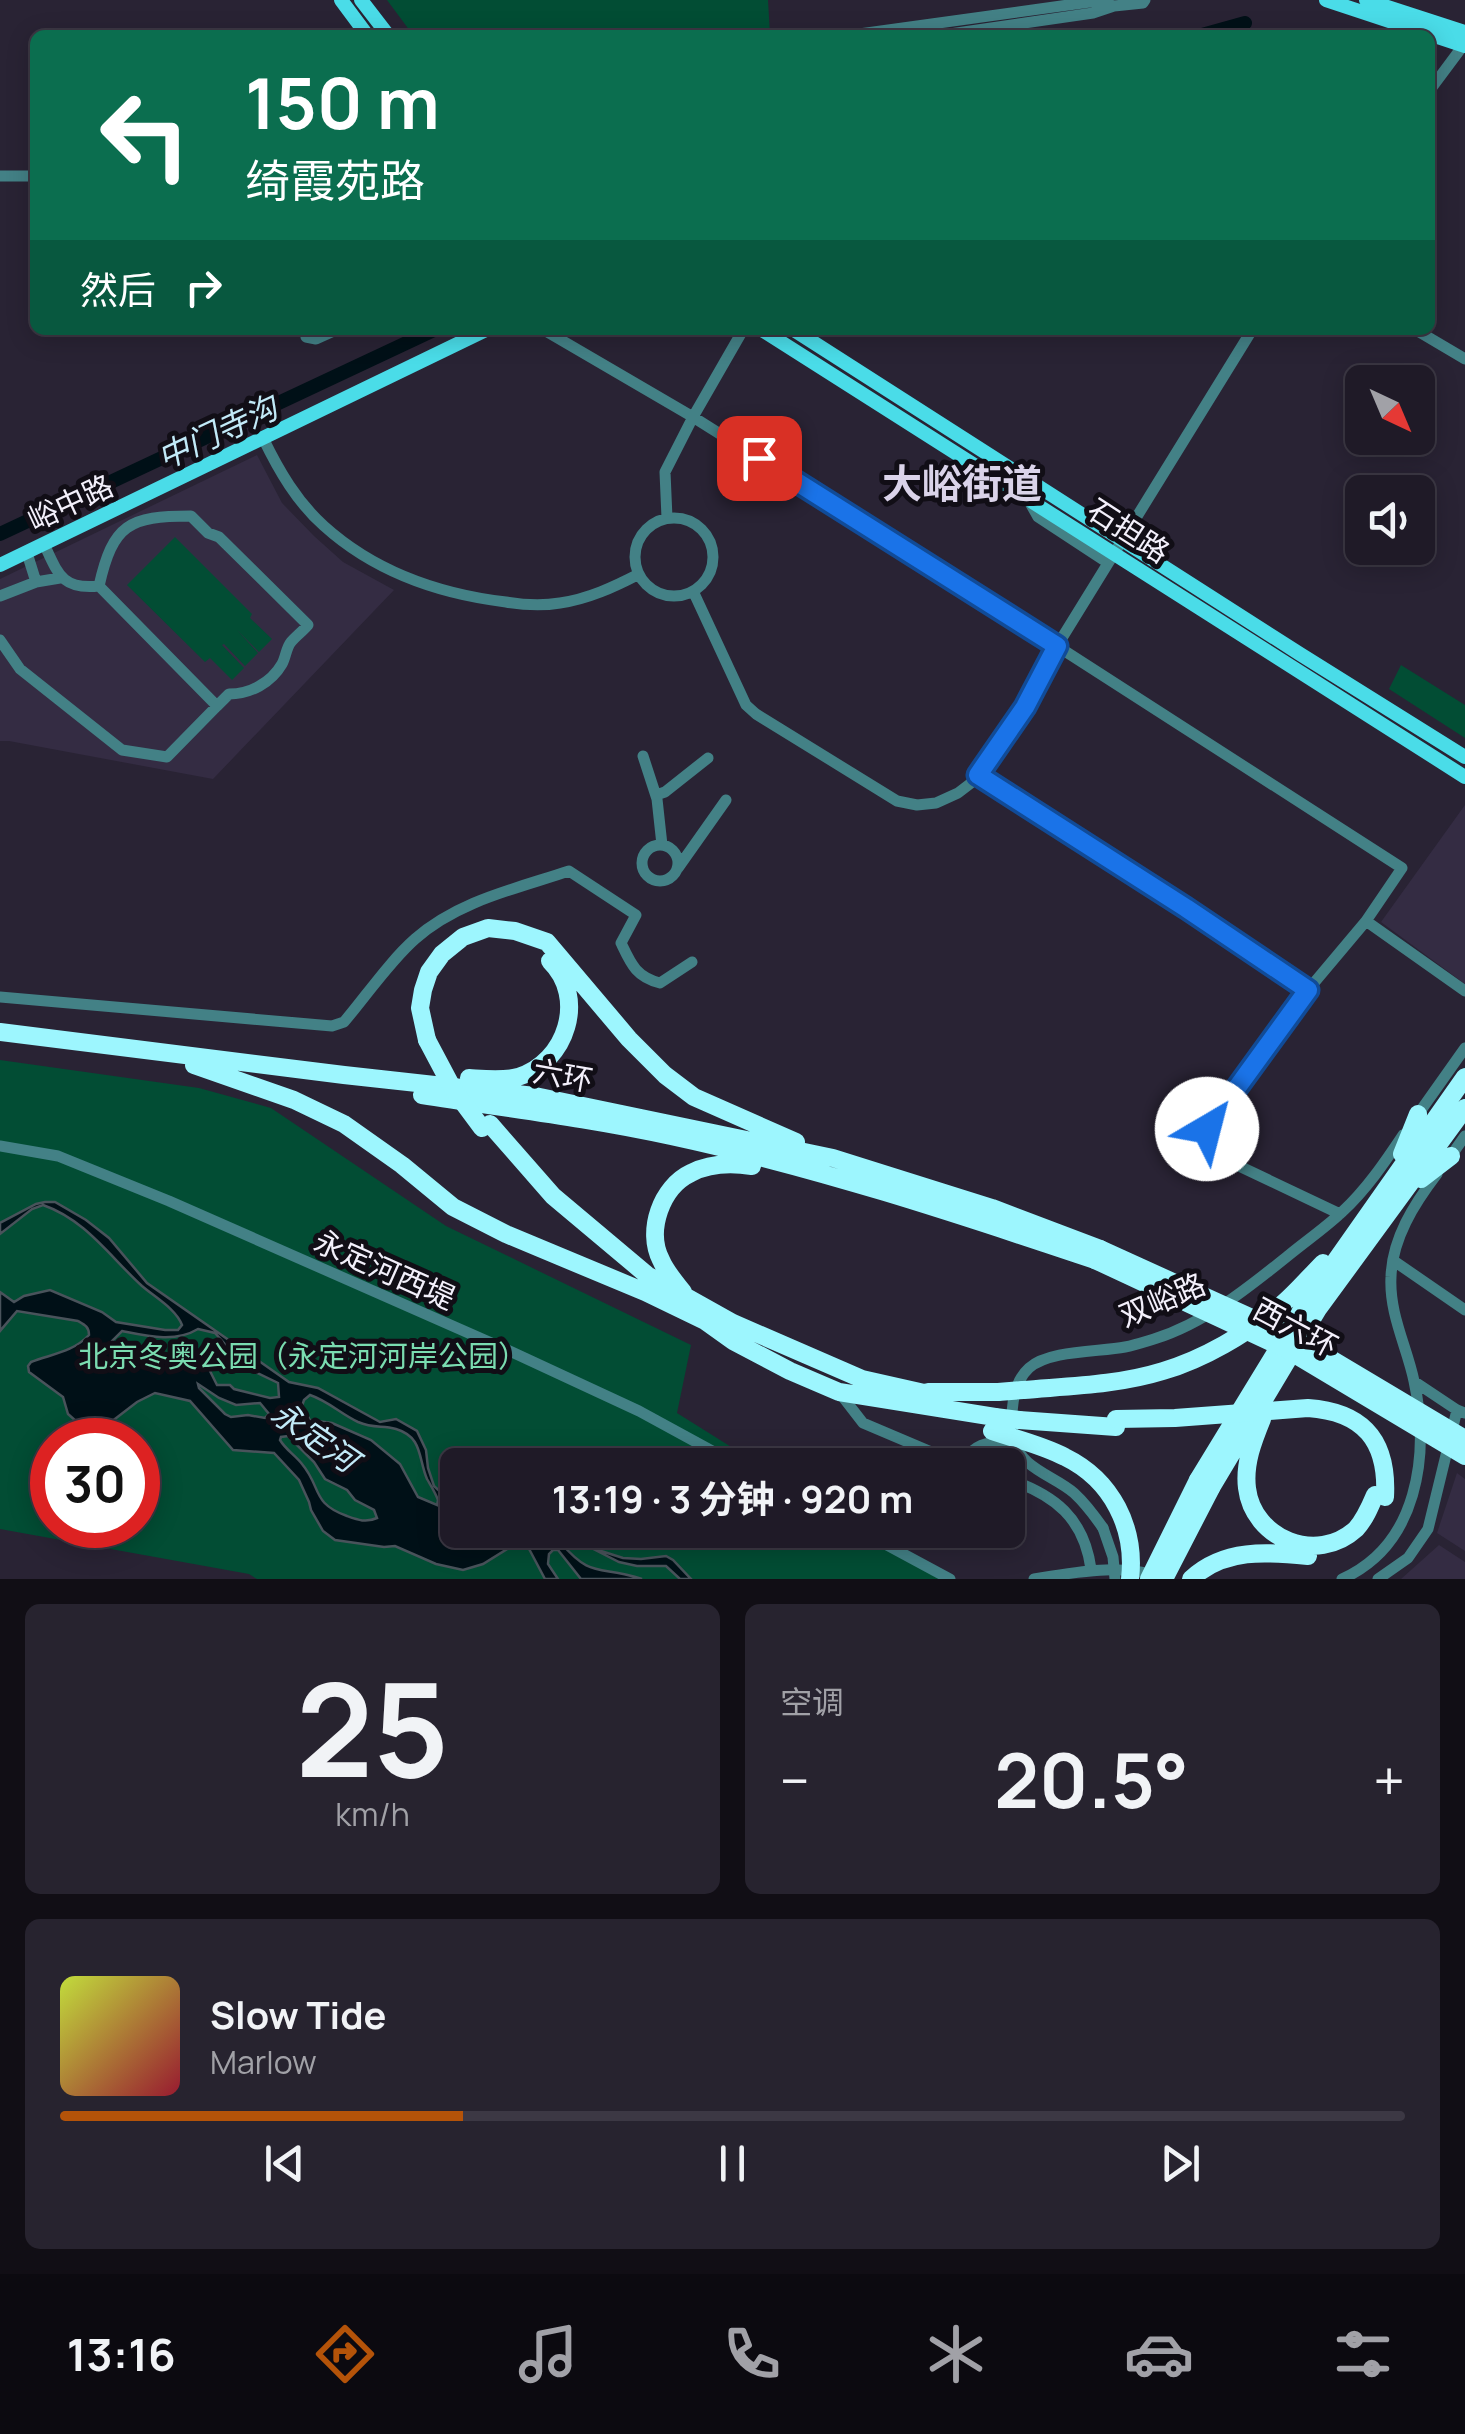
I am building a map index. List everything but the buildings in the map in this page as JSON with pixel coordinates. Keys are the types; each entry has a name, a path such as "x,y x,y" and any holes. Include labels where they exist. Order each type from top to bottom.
{"highway":[{"path":"833,1158 694,1097 629,1039 547,942 515,931 488,928 463,938 442,954 429,972 420,1008 430,1038 486,1126 548,1202 597,1245 704,1321 790,1371 839,1392 911,1397 1019,1416 1116,1423 1308,1408 1347,1416 1364,1428 1384,1458 1386,1476 1378,1515 1358,1540 1325,1555 1247,1554 1214,1562 1191,1579"},
{"path":"344,1075 516,1077 539,1067 559,1045 570,1016 570,991 542,953 520,942 479,940 451,958 437,976 430,994 430,1038"},
{"name":"六环","path":"0,1032 534,1096 833,1158 992,1208 1097,1255"},
{"name":"六环","path":"0,1043 398,1091 669,1136 841,1179 1097,1255"},
{"path":"194,1065 294,1100 344,1124 402,1164 454,1207 704,1321"},
{"path":"1165,1579 1204,1484 1283,1368 1465,1078"},
{"path":"995,1412 1023,1390 1130,1379 1166,1370 1226,1342 1281,1305 1397,1187 1465,1108"},
{"path":"1397,1187 1418,1114"},
{"path":"486,1126 565,1206 648,1275 686,1297 733,1323 862,1379 911,1397 995,1412 1087,1470 1104,1486 1126,1526 1131,1546 1130,1579"},
{"path":"1397,1187 1451,1156"},
{"path":"686,1297 660,1259 654,1235 656,1216 665,1197 687,1174 712,1165 737,1164 841,1179"},
{"path":"1148,1579 1306,1303 1356,1230"},
{"name":"西六环","path":"1097,1255 1294,1337 1465,1439"},
{"name":"西六环","path":"1097,1255 1286,1348 1465,1456"},
{"path":"1283,1368 1247,1466 1247,1489 1253,1510 1266,1528 1282,1540 1320,1546 1355,1529 1380,1496"}],"main road":[{"path":"340,0 363,30"},
{"path":"361,0 384,30"},
{"path":"1326,0 1428,30"},
{"path":"1366,0 1465,41"},
{"path":"1435,32 1465,41"},
{"name":"峪中路","path":"0,566 476,335"},
{"name":"石担路","path":"770,335 1027,498 1112,558 1465,777"},
{"name":"石担路","path":"802,335 1465,757"}],"street":[{"path":"887,30 1097,0 1114,6"},
{"path":"979,30 1093,14 1145,0"},
{"path":"1435,83 1465,41"},
{"path":"0,176 30,176"},
{"path":"306,338 324,335"},
{"path":"553,335 693,417 1402,868 1207,1129"},
{"path":"668,518 665,472 741,335"},
{"path":"693,592 746,705 756,714 897,801 936,803 958,793 978,775 1025,707 1057,646 1249,335"},
{"path":"1425,335 1465,358"},
{"path":"263,438 282,478 325,528 360,553 421,584 476,599 555,604 610,590 639,574"},
{"path":"0,640 20,669 122,750 167,757 229,694 247,692 277,672 285,660 288,644 308,626 218,537 191,516 147,517 135,522 109,551 99,586"},
{"path":"668,518 684,518 697,524 712,545 711,572 693,592 681,596 656,592 639,574 636,562 640,537 648,527 668,518"},
{"path":"44,544 60,578"},
{"path":"27,553 36,582"},
{"path":"0,596 36,582 60,578 76,586 99,586 217,706"},
{"path":"642,756 656,795 662,845"},
{"path":"656,795 708,758"},
{"path":"978,775 1308,990"},
{"path":"675,871 676,854 668,846 650,847 646,851 642,862 646,874 655,880 666,879 675,871 726,800"},
{"path":"0,997 332,1026 344,1022 413,941 441,920 480,900 568,870 636,915 621,943 633,967 646,979 660,983 692,962"},
{"path":"1366,921 1465,991"},
{"name":"双峪路","path":"1014,1441 1013,1400 1028,1368 1050,1358 1160,1337 1196,1321 1248,1288 1340,1214 1374,1177 1465,1048"},
{"path":"1190,1126 1207,1129 1218,1142 1220,1157 1340,1214"},
{"path":"1342,1579 1376,1558 1398,1533 1410,1505 1420,1440 1414,1382 1394,1308 1390,1276 1399,1237 1412,1211 1465,1136"},
{"name":"永定河西堤","path":"0,1146 58,1156 169,1201 514,1353 639,1411 707,1448"},
{"path":"1394,1261 1465,1310"},
{"path":"1378,1579 1408,1558 1428,1529 1461,1411 1414,1382"},
{"path":"839,1392 863,1424 920,1448"},
{"path":"974,1448 1014,1441 1030,1465 1072,1491 1091,1509 1102,1528 1113,1557 1115,1579"},
{"path":"1025,1485 1053,1499 1074,1520 1088,1550 1090,1569"},
{"path":"892,1548 950,1579"},
{"path":"1034,1579 1090,1569 1140,1571 1165,1579"}],"shaded area":[{"path":"257,455 282,503 314,536 343,562 394,590 213,779 0,741 0,579"},
{"path":"1465,805 1465,984 1381,922"},
{"path":"1457,1473 1465,1479 1465,1551 1437,1533"},
{"path":"1439,1545 1465,1562 1465,1579 1401,1579"}],"green space":[{"path":"387,0 768,0 770,30 409,30"},
{"path":"175,537 272,639 259,652 237,630 258,653 245,666 222,645 244,668 232,680 210,658 205,662 127,585"},
{"path":"1401,665 1465,705 1465,738 1389,689"},
{"name":"北京冬奥公园（永定河河岸公园）","path":"0,1060 199,1088 271,1108 446,1226 691,1345 677,1413 733,1448 440,1448 440,1548 894,1548 944,1579 257,1579 249,1574 105,1548 160,1548 160,1418 30,1418 30,1534 0,1529"}],"water":[{"name":"永定河","path":"55,1202 109,1238 147,1283 289,1382 318,1388 380,1422 396,1419 417,1431 434,1486 440,1492 440,1548 509,1548 483,1564 463,1570 436,1564 395,1546 335,1540 323,1531 299,1480 274,1453 233,1450 190,1401 155,1393 116,1418 72,1418 63,1397 29,1372 28,1366 76,1345 89,1335 87,1328 78,1321 17,1311 0,1331 0,1292 14,1302 50,1290 116,1322 165,1330 178,1330 182,1325 97,1240 58,1212 43,1205 32,1209 0,1234 0,1223 36,1204","holes":["198,1329 215,1333 245,1367 278,1383 279,1397 217,1385 209,1369 200,1363 130,1362 112,1341 122,1331 161,1337 180,1336","198,1384 236,1405 260,1403 269,1414 265,1418 231,1417","310,1395 358,1422 396,1429 411,1437 437,1505 418,1497 400,1464 371,1440 332,1423 310,1420 302,1406","288,1436 325,1479 374,1510 377,1518 358,1520 328,1506 308,1473 282,1444 281,1437"]},
{"path":"529,1548 566,1548 589,1567 642,1579 581,1579 558,1550 553,1550 548,1564 558,1579 545,1579"},
{"path":"592,1548 623,1558 666,1556 691,1579 680,1579 666,1566 619,1562"}],"waterway":[{"name":"中门寺沟","path":"1220,30 1245,23"},
{"name":"中门寺沟","path":"0,534 423,335"}],"district":[{"name":"大峪街道","path":"962,482"}],"route":[{"path":"759,458 1057,646 1025,707 978,775 1308,990 1207,1129"}]}
